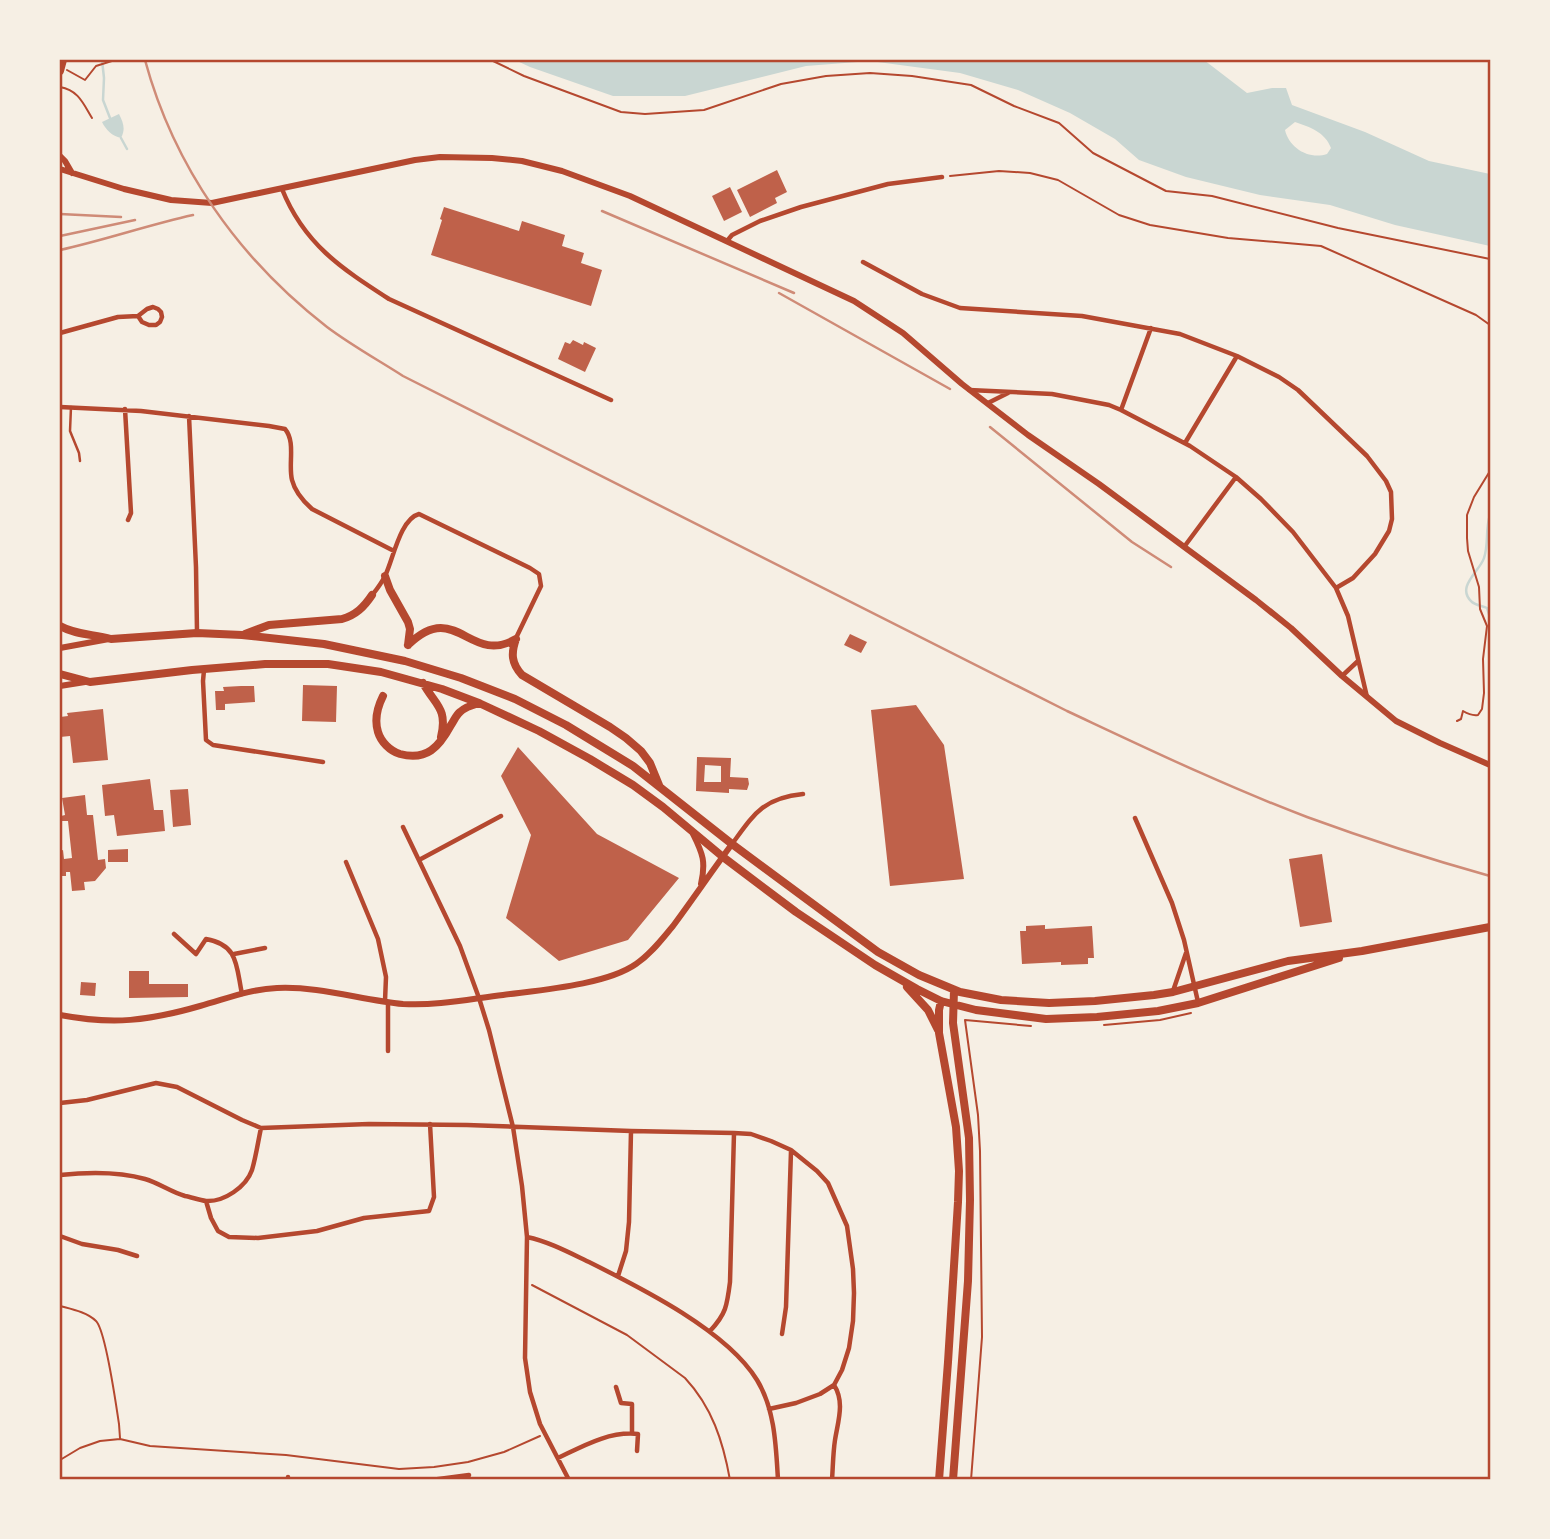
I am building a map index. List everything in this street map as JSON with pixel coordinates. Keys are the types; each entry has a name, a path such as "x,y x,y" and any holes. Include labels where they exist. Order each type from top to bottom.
{"main road":[{"path":"60,69 63,60"},
{"path":"386,576 390,590 408,622 408,645 418,635 438,627 453,630 485,645 500,646 516,639"},
{"path":"242,635 269,625 342,619 361,610 372,595"},
{"path":"60,626 75,633 111,639 197,633 324,644 405,660 515,699 566,725 633,766 732,844 878,951 919,975 979,997 1049,1003 1107,1000 1173,992 1288,961 1362,951 1490,927"},
{"path":"516,639 512,655 516,670 626,738 650,763 659,786"},
{"path":"60,674 90,682 265,664 328,664 381,672 423,683 479,703 540,731 639,790 796,912 900,980 941,1001 1000,1014 1046,1019 1158,1011 1198,1003 1362,951"},
{"path":"423,683 441,707 443,730 440,744"},
{"path":"383,696 376,717 379,738 395,753 409,756 432,751 440,744 458,713 479,703"},
{"path":"900,980 928,1010 939,1033"},
{"path":"939,1479 959,1171 956,1127 939,1033 939,1010 941,1001 954,990"},
{"path":"953,1479 968,1281 970,1200 969,1138 955,1038 954,990"}],"street":[{"path":"60,156 72,173"},
{"path":"60,171 171,200 212,203 415,160 451,157 522,161 606,186 855,301 904,333 969,390 1028,435 1256,600 1396,721 1490,765"},
{"path":"727,241 732,235 760,221 801,207 888,184 942,177"},
{"path":"282,188 291,208 315,243 356,278 389,299 611,400"},
{"path":"863,262 922,294 960,308 1082,316 1180,334 1265,369 1298,390 1367,456 1387,481 1391,492 1392,519 1389,531 1361,570 1336,588"},
{"path":"60,333 118,317 138,316 153,307 161,312 162,317 156,325 149,325 142,322 138,316"},
{"path":"1121,410 1151,328"},
{"path":"1185,443 1237,356"},
{"path":"969,390 1064,396 1121,410 1185,443 1236,477 1293,532 1336,588 1349,616 1368,698"},
{"path":"988,403 1009,392"},
{"path":"60,407 189,416 285,429 290,439 292,481 301,499 312,509 394,551"},
{"path":"125,410 131,513 128,520"},
{"path":"189,416 197,633"},
{"path":"1184,547 1236,477"},
{"path":"372,595 386,576 394,551 411,518 419,514 530,568 539,575 541,586 516,639"},
{"path":"60,648 111,639"},
{"path":"1342,676 1359,660"},
{"path":"204,669 204,737 208,742 323,762"},
{"path":"60,686 90,682"},
{"path":"60,1015 87,1020 132,1021 183,1011 255,990 297,987 387,1002 436,1004 593,981 635,965 652,951 751,819 766,804 803,794"},
{"path":"419,860 501,816"},
{"path":"1135,818 1172,903 1198,1003"},
{"path":"403,827 460,946 480,998 513,1127 527,1237 525,1357 534,1408 569,1479"},
{"path":"693,832 704,856 705,867 700,888"},
{"path":"346,862 378,939 386,977 388,1051"},
{"path":"174,934 196,954 206,939 219,941 234,954 242,994"},
{"path":"234,954 265,948"},
{"path":"1173,992 1186,952"},
{"path":"60,1103 87,1100 156,1083 177,1087 261,1128 430,1124 734,1133 751,1134 771,1141 791,1150 817,1171 836,1197 847,1226 853,1269 853,1321 849,1348 834,1385 820,1394 796,1403 769,1409"},
{"path":"206,1201 218,1231 229,1237 258,1238 317,1231 364,1218 429,1211 434,1197 430,1124"},
{"path":"60,1175 118,1174 146,1180 182,1195 206,1201 214,1200 234,1193 251,1172 261,1128"},
{"path":"618,1276 626,1251 629,1222 631,1131"},
{"path":"709,1331 721,1318 730,1282 734,1133"},
{"path":"782,1334 787,1286 791,1150"},
{"path":"60,1236 82,1244 137,1256"},
{"path":"527,1237 545,1241 618,1276 709,1331 746,1364 758,1381 769,1409 779,1479"},
{"path":"832,1479 835,1438 840,1415 838,1392 834,1385"},
{"path":"617,1387 621,1403 632,1404 632,1433"},
{"path":"558,1458 618,1434 638,1434 637,1451"},
{"path":"431,1479 469,1475"}],"lane":[{"path":"71,407 70,432 80,461"}],"path":[{"path":"60,69 68,70 85,80 96,66 115,60"},
{"path":"491,60 524,76 621,112 645,114 704,110 781,84 826,76 870,73 971,85 1014,106 1059,123 1093,153 1166,191 1212,196 1338,228 1490,259"},
{"path":"60,87 71,89 92,118"},
{"path":"942,177 999,171 1030,173 1058,180 1119,215 1150,225 1228,239 1321,246 1476,316 1490,325"},
{"path":"1457,721 1461,719 1463,711 1478,715 1482,709 1487,626 1480,608 1479,587 1466,538 1467,515 1474,497 1490,471"},
{"path":"527,1282 627,1335 685,1378 707,1408 720,1434 730,1479"},
{"path":"60,1306 82,1312 96,1321 103,1336 120,1439"},
{"path":"971,1479 982,1337"},
{"path":"60,1460 100,1441 120,1439 150,1446 286,1455 399,1469 468,1462 504,1452 545,1434"}],"shaded area":[{"path":"515,60 1204,60 1247,93 1286,88 1292,105 1365,132 1429,161 1490,174 1490,246 1395,225 1330,205 1260,195 1186,177 1139,160 1115,139 1070,113 1018,90 960,73 870,61 806,66 685,96 613,96","holes":["1295,122 1325,138 1331,148 1327,154 1307,154 1295,147 1285,130"]},
{"path":"119,114 123,126 121,138 105,128 102,122"}],"building":[{"path":"777,170 787,192 775,198 777,203 750,217 737,190"},
{"path":"730,187 742,212 724,221 712,196"},
{"path":"444,207 519,231 522,221 565,235 562,246 584,253 581,263 602,270 591,306 431,255"},
{"path":"573,340 596,348 585,372 558,359 565,342 570,344"},
{"path":"850,634 867,642 861,653 844,645"},
{"path":"303,685 337,686 336,722 302,721"},
{"path":"254,686 255,702 225,704 225,710 216,710 215,691 224,691 223,687"},
{"path":"916,705 944,745 964,879 890,886 871,710"},
{"path":"103,709 108,760 73,763 70,736 60,737 60,717 68,716 67,713"},
{"path":"518,747 597,834 679,878 628,940 559,961 506,918 531,835 501,776"},
{"path":"697,757 731,758 730,777 748,778 747,790 729,789 729,793 696,791","holes":["705,765 721,766 721,782 704,782"]},
{"path":"150,779 154,810 163,810 165,831 117,836 114,815 105,816 102,785"},
{"path":"188,789 191,825 173,827 170,790"},
{"path":"85,795 87,815 93,815 98,860 105,859 106,868 95,881 84,882 85,890 72,891 70,872 66,872 66,876 60,876 60,851 63,850 64,859 72,858 68,821 62,821 60,818 65,815 62,798"},
{"path":"128,849 128,862 108,862 108,850"},
{"path":"1322,854 1332,922 1300,927 1289,859"},
{"path":"1045,925 1045,929 1092,926 1094,958 1088,958 1088,964 1022,964 1020,931 1026,931 1026,926"},
{"path":"129,971 149,971 149,984 188,984 188,997 129,998"},
{"path":"81,982 96,983 95,996 80,995"}],"waterway":[{"path":"102,60 103,100 110,118"},
{"path":"121,138 127,149"},
{"path":"1490,515 1484,558 1470,579 1466,591 1472,602 1487,608 1490,618"}],"railway":[{"path":"145,60 173,137 192,174 238,241 266,272 327,327 403,376 1067,711 1156,753 1307,817 1490,876"},
{"path":"602,211 794,293"},
{"path":"60,214 121,217"},
{"path":"60,250 193,215"},
{"path":"60,236 135,220"},
{"path":"779,293 950,389"},
{"path":"990,427 1132,542 1171,567"}]}
